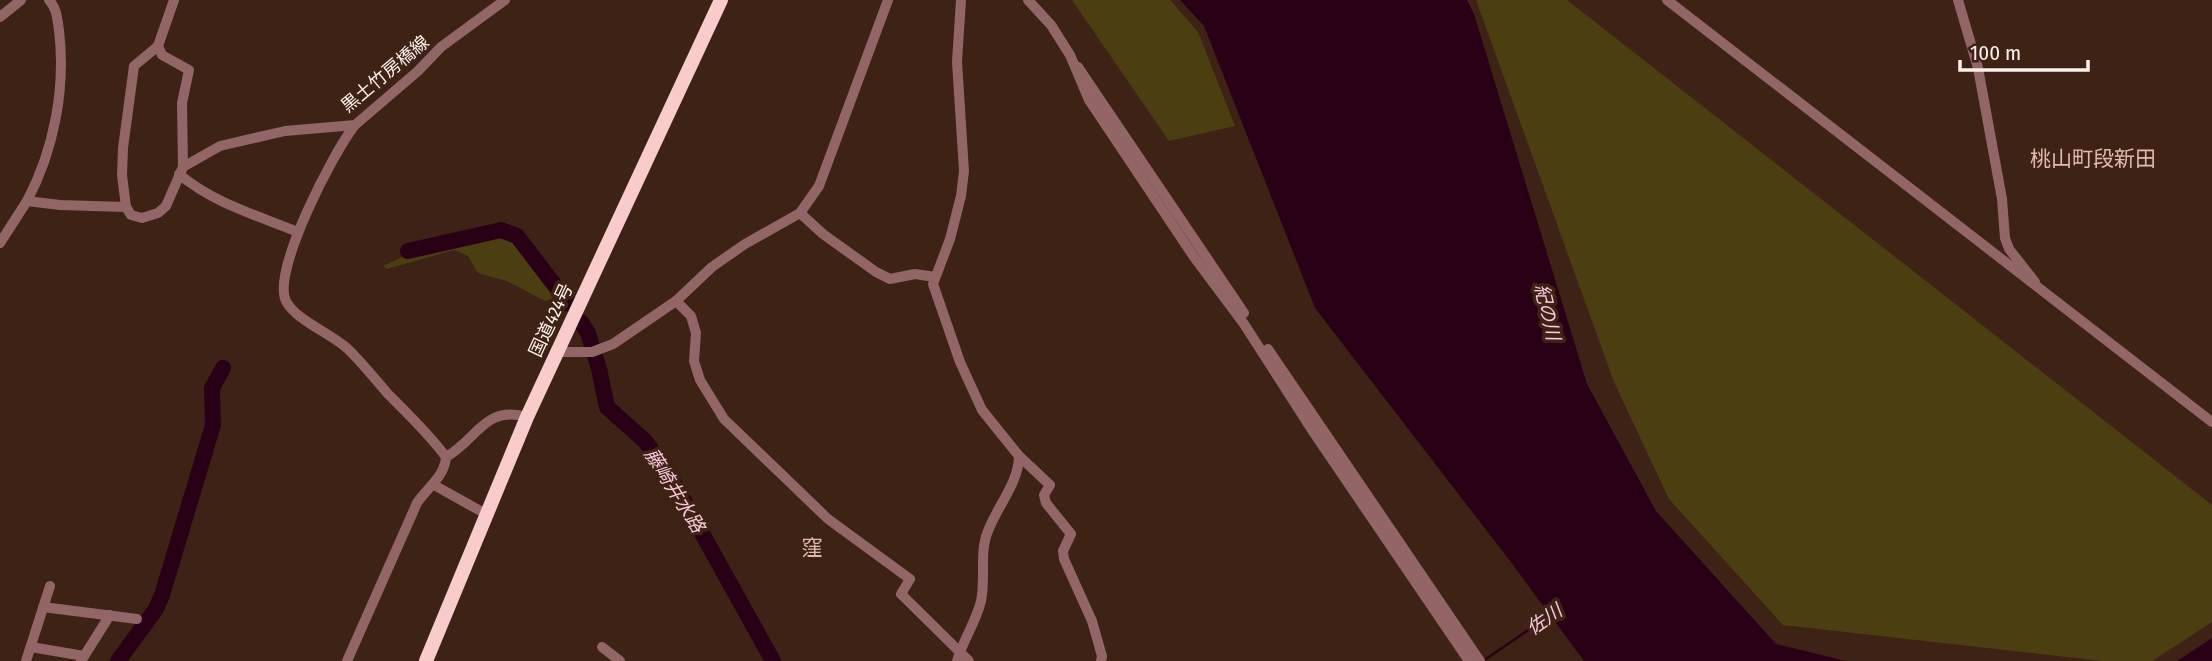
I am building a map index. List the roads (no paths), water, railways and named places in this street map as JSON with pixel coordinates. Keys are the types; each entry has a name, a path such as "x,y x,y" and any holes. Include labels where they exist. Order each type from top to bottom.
{"highway":[{"name":"国道424号","path":"426,661 527,417 721,0"}],"street":[{"path":"0,17 21,0"},
{"path":"0,243 35,186 51,141 62,60 56,10 49,0"},
{"path":"158,46 162,55 189,70 183,103 181,170 166,206 158,213 142,218 131,215 126,207 122,175 134,66 158,46 174,0"},
{"name":"黒土竹房橋線","path":"181,170 220,146 285,131 355,125 418,71 441,47 505,0"},
{"path":"557,352 594,352 613,344 677,301 712,267 745,244 800,213 819,186 888,0"},
{"path":"961,0 957,62 964,171 961,196 950,239 933,284 960,362 982,410 1019,456 1050,485 1045,495 1046,503 1071,534 1063,551 1064,559 1092,621 1101,661"},
{"path":"1028,0 1051,25 1070,55 1089,100 1194,257 1244,324 1314,433 1475,659"},
{"path":"1667,0 2212,422"},
{"path":"1958,0 1978,68 2002,199 2005,238 2009,249 2043,292"},
{"path":"347,661 416,503 426,489 434,485 446,463 446,457 347,348 301,316 285,301 283,282 298,232 315,195 355,125"},
{"path":"181,170 197,190 298,232"},
{"path":"27,201 126,207"},
{"path":"800,213 823,234 890,279 915,274 935,277"},
{"path":"677,301 691,316 696,333 694,360 700,380 724,419 828,519 910,579 901,594 953,643 958,657"},
{"path":"446,457 489,421 512,413 527,417"},
{"path":"958,657 977,615 981,598 986,534 1014,479 1019,456"},
{"path":"434,485 486,514"},
{"path":"26,661 50,586"},
{"path":"43,607 137,619"},
{"path":"31,647 83,659 110,615"},
{"path":"601,647 620,661"},
{"path":"958,657 969,661"}],"water":[{"name":"紀の川","path":"1180,0 1467,0 1474,14 1587,384 1656,511 1776,644 1846,661 1584,661 1315,308 1204,26"},
{"path":"2212,638 2212,661 2177,661"}],"waterway":[{"name":"藤崎井水路","path":"408,251 501,230 517,236 569,304"},
{"name":"藤崎井水路","path":"581,322 588,333 607,407 645,441 669,474 773,661"},
{"name":"藤崎井水路","path":"118,661 156,609 162,595 213,425 212,388 223,368"},
{"name":"佐川","path":"1483,661 1553,613"}],"district":[{"name":"桃山町段新田","path":"2093,159"},
{"name":"窪","path":"812,548"}]}
